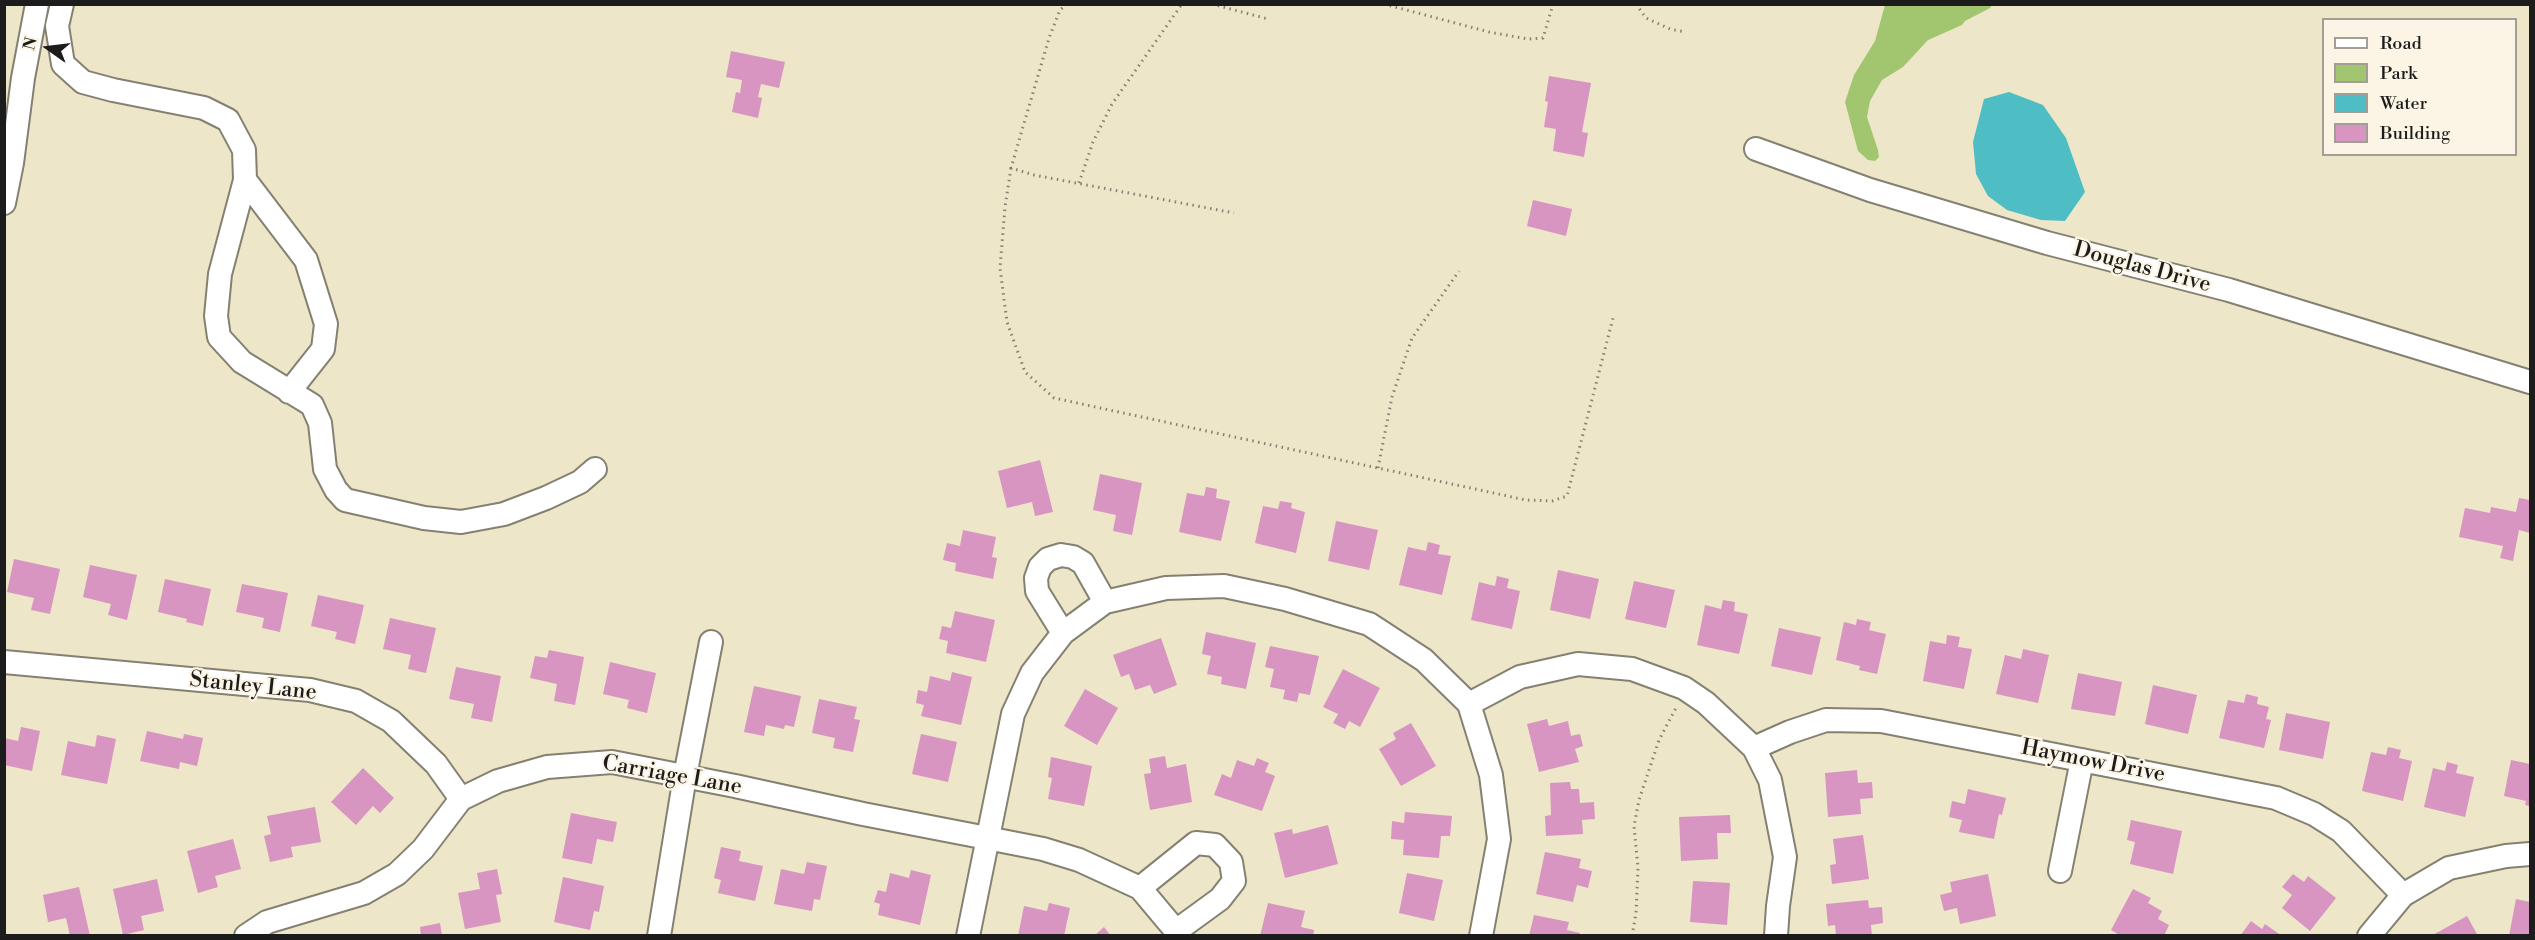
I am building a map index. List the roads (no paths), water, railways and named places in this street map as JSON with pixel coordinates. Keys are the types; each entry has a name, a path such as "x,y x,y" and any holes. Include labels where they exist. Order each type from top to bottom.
{"street":[{"path":"4,203 37,4"},
{"path":"62,4 57,26 63,64 83,82 204,108 228,120 244,150 245,180 220,274 216,316 219,337 242,362 312,405 320,423 325,469 336,490 345,501 424,518 461,522 504,514 546,498 580,482 595,469"},
{"name":"Douglas Drive","path":"1756,149 1870,190 2047,243 2229,290 2530,382"},
{"path":"245,180 306,260 326,324 323,349 289,392"},
{"path":"1063,633 1037,591 1036,578 1040,567 1048,559 1062,555 1073,557 1083,563 1105,602"},
{"path":"968,936 1013,714 1032,673 1063,633 1105,602 1166,588 1224,586 1285,599 1369,624 1424,660 1469,704 1491,775 1499,839 1481,936"},
{"path":"659,936 685,776 711,642"},
{"name":"Stanley Lane","path":"4,662 309,690 356,701 391,721 436,764 461,799"},
{"path":"1469,704 1520,677 1578,663 1632,669 1684,688 1706,703 1754,748 1770,780 1785,857 1776,936"},
{"name":"Haymow Drive","path":"1754,748 1790,732 1826,720 1881,721 2276,798 2314,814 2341,831 2403,895"},
{"path":"2060,871 2082,760"},
{"name":"Carriage Lane","path":"246,936 267,922 364,893 397,874 423,849 461,799 498,781 547,767 584,763 612,762 1043,849 1079,860 1140,888 1177,933 1220,899 1233,881 1231,862 1215,845 1196,843 1140,888"},
{"path":"2369,936 2403,895 2449,868 2506,856 2530,854"}],"water":[{"path":"2009,92 2043,105 2066,138 2085,192 2065,221 2041,220 2007,210 1988,196 1976,174 1973,142 1984,99"}]}
